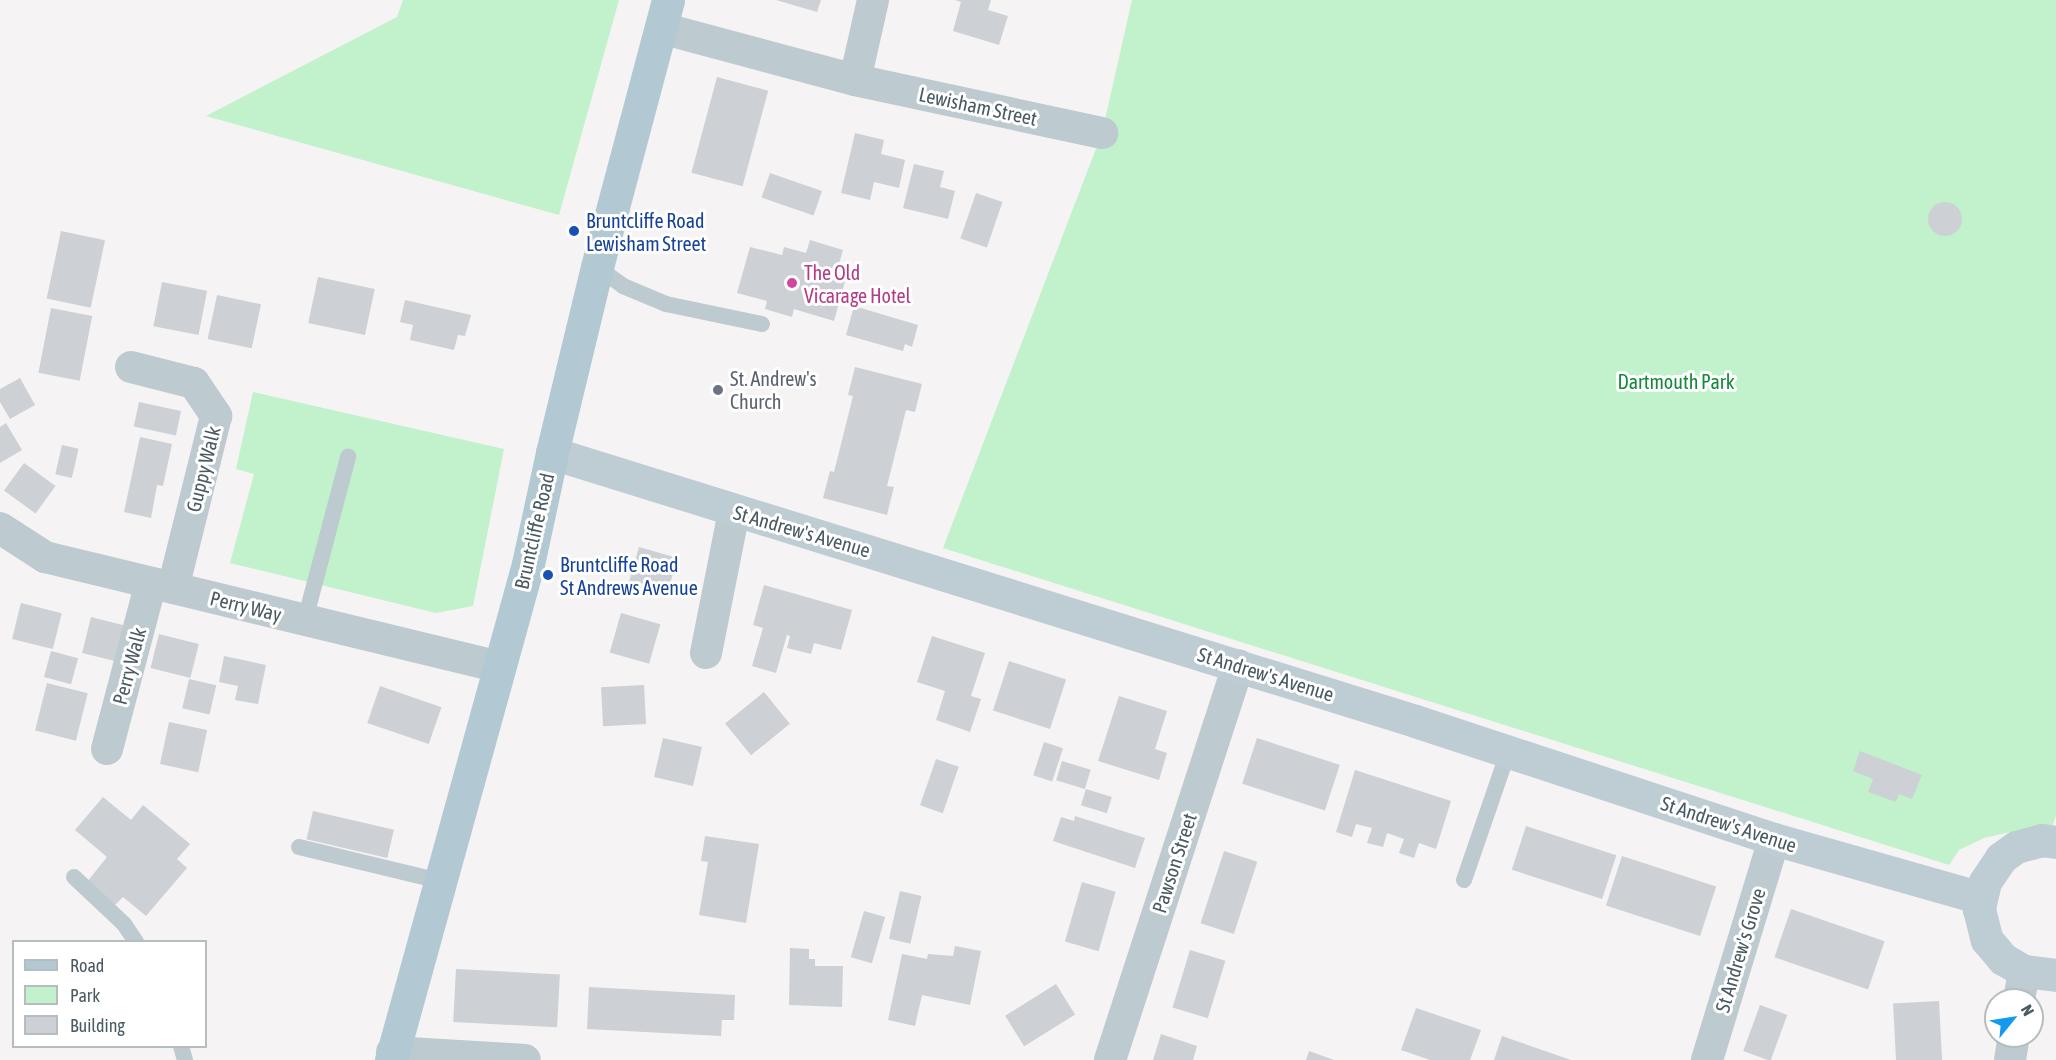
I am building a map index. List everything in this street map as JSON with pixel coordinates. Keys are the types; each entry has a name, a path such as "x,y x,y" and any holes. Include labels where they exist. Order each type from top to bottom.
{"main road":[{"name":"Bruntcliffe Road","path":"391,1056 528,564 597,267 664,14"}],"street":[{"path":"855,80 873,0"},
{"name":"Lewisham Street","path":"664,14 855,80 1102,133"},
{"name":"Guppy Walk","path":"131,367 194,383 216,416 162,585"},
{"name":"St Andrew's Avenue","path":"552,453 734,512 1238,665 1774,839 1981,898"},
{"path":"706,653 734,512"},
{"name":"Perry Way","path":"0,528 45,557 500,667"},
{"name":"Perry Walk","path":"107,749 162,585"},
{"name":"Pawson Street","path":"1110,1060 1238,665"},
{"name":"St Andrew's Grove","path":"1707,1060 1774,839"},
{"path":"2056,842 2042,840 2016,848 2001,858 1989,872 1981,898 1981,920 1988,940 2022,986 2056,975"},
{"path":"391,1056 525,1060"}],"lane":[{"path":"597,267 623,286 656,300 762,324"},
{"path":"304,620 348,457"},
{"path":"1464,880 1508,752"},
{"path":"299,847 440,881"},
{"path":"74,877 124,924 135,940"}],"green space":[{"path":"403,0 619,0 559,215 206,116 397,17"},
{"name":"Dartmouth Park","path":"1132,0 2056,0 2056,816 2052,827 2023,829 1984,838 1959,850 1949,865 943,548 1102,133"},
{"path":"253,392 504,449 473,606 436,613 230,563 254,474 236,469"}],"building":[{"path":"776,0 821,0 817,12"},
{"path":"955,0 991,0 988,10 1008,16 999,45 953,31 961,2"},
{"path":"717,77 768,91 743,186 691,173"},
{"path":"855,133 884,140 881,154 905,160 899,188 874,182 870,200 841,193"},
{"path":"914,164 944,171 940,187 955,191 948,219 903,208"},
{"path":"770,173 822,191 814,215 762,198"},
{"path":"976,193 1002,202 987,248 960,238"},
{"path":"1945,202 1957,207 1962,219 1957,231 1945,236 1933,231 1928,219 1933,207"},
{"path":"61,231 105,240 91,308 47,298"},
{"name":"The Old Vicarage Hotel","path":"810,240 843,250 837,271 847,274 834,321 794,309 792,317 765,309 767,301 737,293 750,247 782,255 784,247 806,253"},
{"path":"318,277 375,289 365,335 308,323"},
{"path":"162,282 207,291 199,335 153,326"},
{"path":"217,295 261,304 252,348 208,339"},
{"path":"405,300 471,315 465,336 458,335 454,350 410,340 413,325 400,322"},
{"path":"854,306 918,325 912,347 905,344 903,351 846,335"},
{"path":"51,308 92,316 80,381 38,373"},
{"path":"855,367 922,384 915,412 906,410 887,486 894,487 887,515 823,498 830,471 834,472 853,396 848,395"},
{"path":"20,378 35,405 10,419 0,402 0,389"},
{"path":"139,402 181,411 176,435 134,426"},
{"path":"6,423 22,450 0,463 0,427"},
{"path":"140,437 172,444 163,486 157,485 151,518 124,512"},
{"path":"62,445 79,449 72,478 55,474"},
{"path":"24,463 56,486 36,513 4,491"},
{"path":"639,547 677,558 667,596 628,584"},
{"path":"764,585 852,610 841,650 814,643 811,654 787,648 790,636 787,635 776,673 752,666 763,628 753,625"},
{"path":"21,603 62,613 53,649 12,639"},
{"path":"621,613 660,624 649,664 610,652"},
{"path":"91,617 131,627 122,663 82,653"},
{"path":"159,634 199,644 190,678 151,668"},
{"path":"932,636 985,653 971,696 981,699 970,732 936,720 945,691 917,682"},
{"path":"51,651 78,658 71,684 44,677"},
{"path":"224,656 266,665 258,704 235,700 238,686 219,682"},
{"path":"1009,661 1066,680 1050,729 993,710"},
{"path":"189,679 216,685 210,715 182,708"},
{"path":"47,683 88,693 76,741 35,731"},
{"path":"644,685 646,724 603,726 601,687"},
{"path":"380,686 441,707 429,744 367,723"},
{"path":"764,692 790,724 751,755 725,723"},
{"path":"1119,696 1167,711 1155,749 1167,753 1159,780 1098,761"},
{"path":"169,722 207,730 198,772 160,764"},
{"path":"663,738 702,747 693,786 654,777"},
{"path":"1257,738 1340,765 1325,811 1242,784"},
{"path":"1044,742 1063,748 1052,781 1033,775"},
{"path":"1860,751 1922,775 1912,799 1899,794 1896,802 1868,792 1873,779 1853,771"},
{"path":"936,759 959,767 943,813 920,805"},
{"path":"1062,761 1091,770 1085,789 1056,780"},
{"path":"1355,770 1451,801 1436,849 1419,843 1414,858 1399,853 1404,839 1387,833 1383,847 1367,843 1372,828 1356,824 1352,837 1336,832"},
{"path":"1086,789 1112,797 1107,813 1081,805"},
{"path":"103,797 131,820 143,805 190,844 177,859 187,868 146,916 123,897 115,905 87,882 107,857 75,830"},
{"path":"313,811 394,830 387,858 306,839"},
{"path":"1075,816 1145,838 1135,868 1053,841 1061,817 1074,821"},
{"path":"1526,826 1616,855 1602,899 1512,870"},
{"path":"705,836 759,844 746,923 699,915 708,862 701,861"},
{"path":"1224,851 1257,862 1234,934 1201,923"},
{"path":"1622,856 1716,887 1700,936 1606,905"},
{"path":"1082,882 1116,892 1099,951 1065,942"},
{"path":"900,891 921,896 910,944 889,939"},
{"path":"1791,909 1885,941 1868,989 1774,957"},
{"path":"864,911 885,917 872,963 851,957"},
{"path":"955,946 981,951 970,1005 922,995 915,1026 888,1020 902,954 927,959 928,954 953,956"},
{"path":"790,948 809,949 809,959 815,959 815,966 843,966 842,1007 789,1005"},
{"path":"1190,950 1225,961 1208,1018 1172,1007"},
{"path":"456,969 560,974 557,1027 453,1022"},
{"path":"1056,984 1075,1015 1024,1046 1005,1016"},
{"path":"589,987 735,995 734,1020 722,1020 721,1036 587,1029"},
{"path":"1939,1001 1942,1060 1896,1060 1893,1003"},
{"path":"1760,1005 1787,1015 1771,1060 1743,1051"},
{"path":"1416,1008 1481,1030 1470,1060 1430,1060 1401,1050"},
{"path":"1161,1034 1197,1046 1193,1060 1153,1060"},
{"path":"1502,1036 1571,1060 1494,1060"},
{"path":"1309,1051 1334,1060 1306,1060"}],"place":[{"name":"Bruntcliffe Road Lewisham Street","path":"574,231"},
{"name":"The Old Vicarage Hotel","path":"792,283"},
{"name":"St. Andrew's Church","path":"718,390"},
{"name":"Bruntcliffe Road St Andrews Avenue","path":"548,575"}]}
